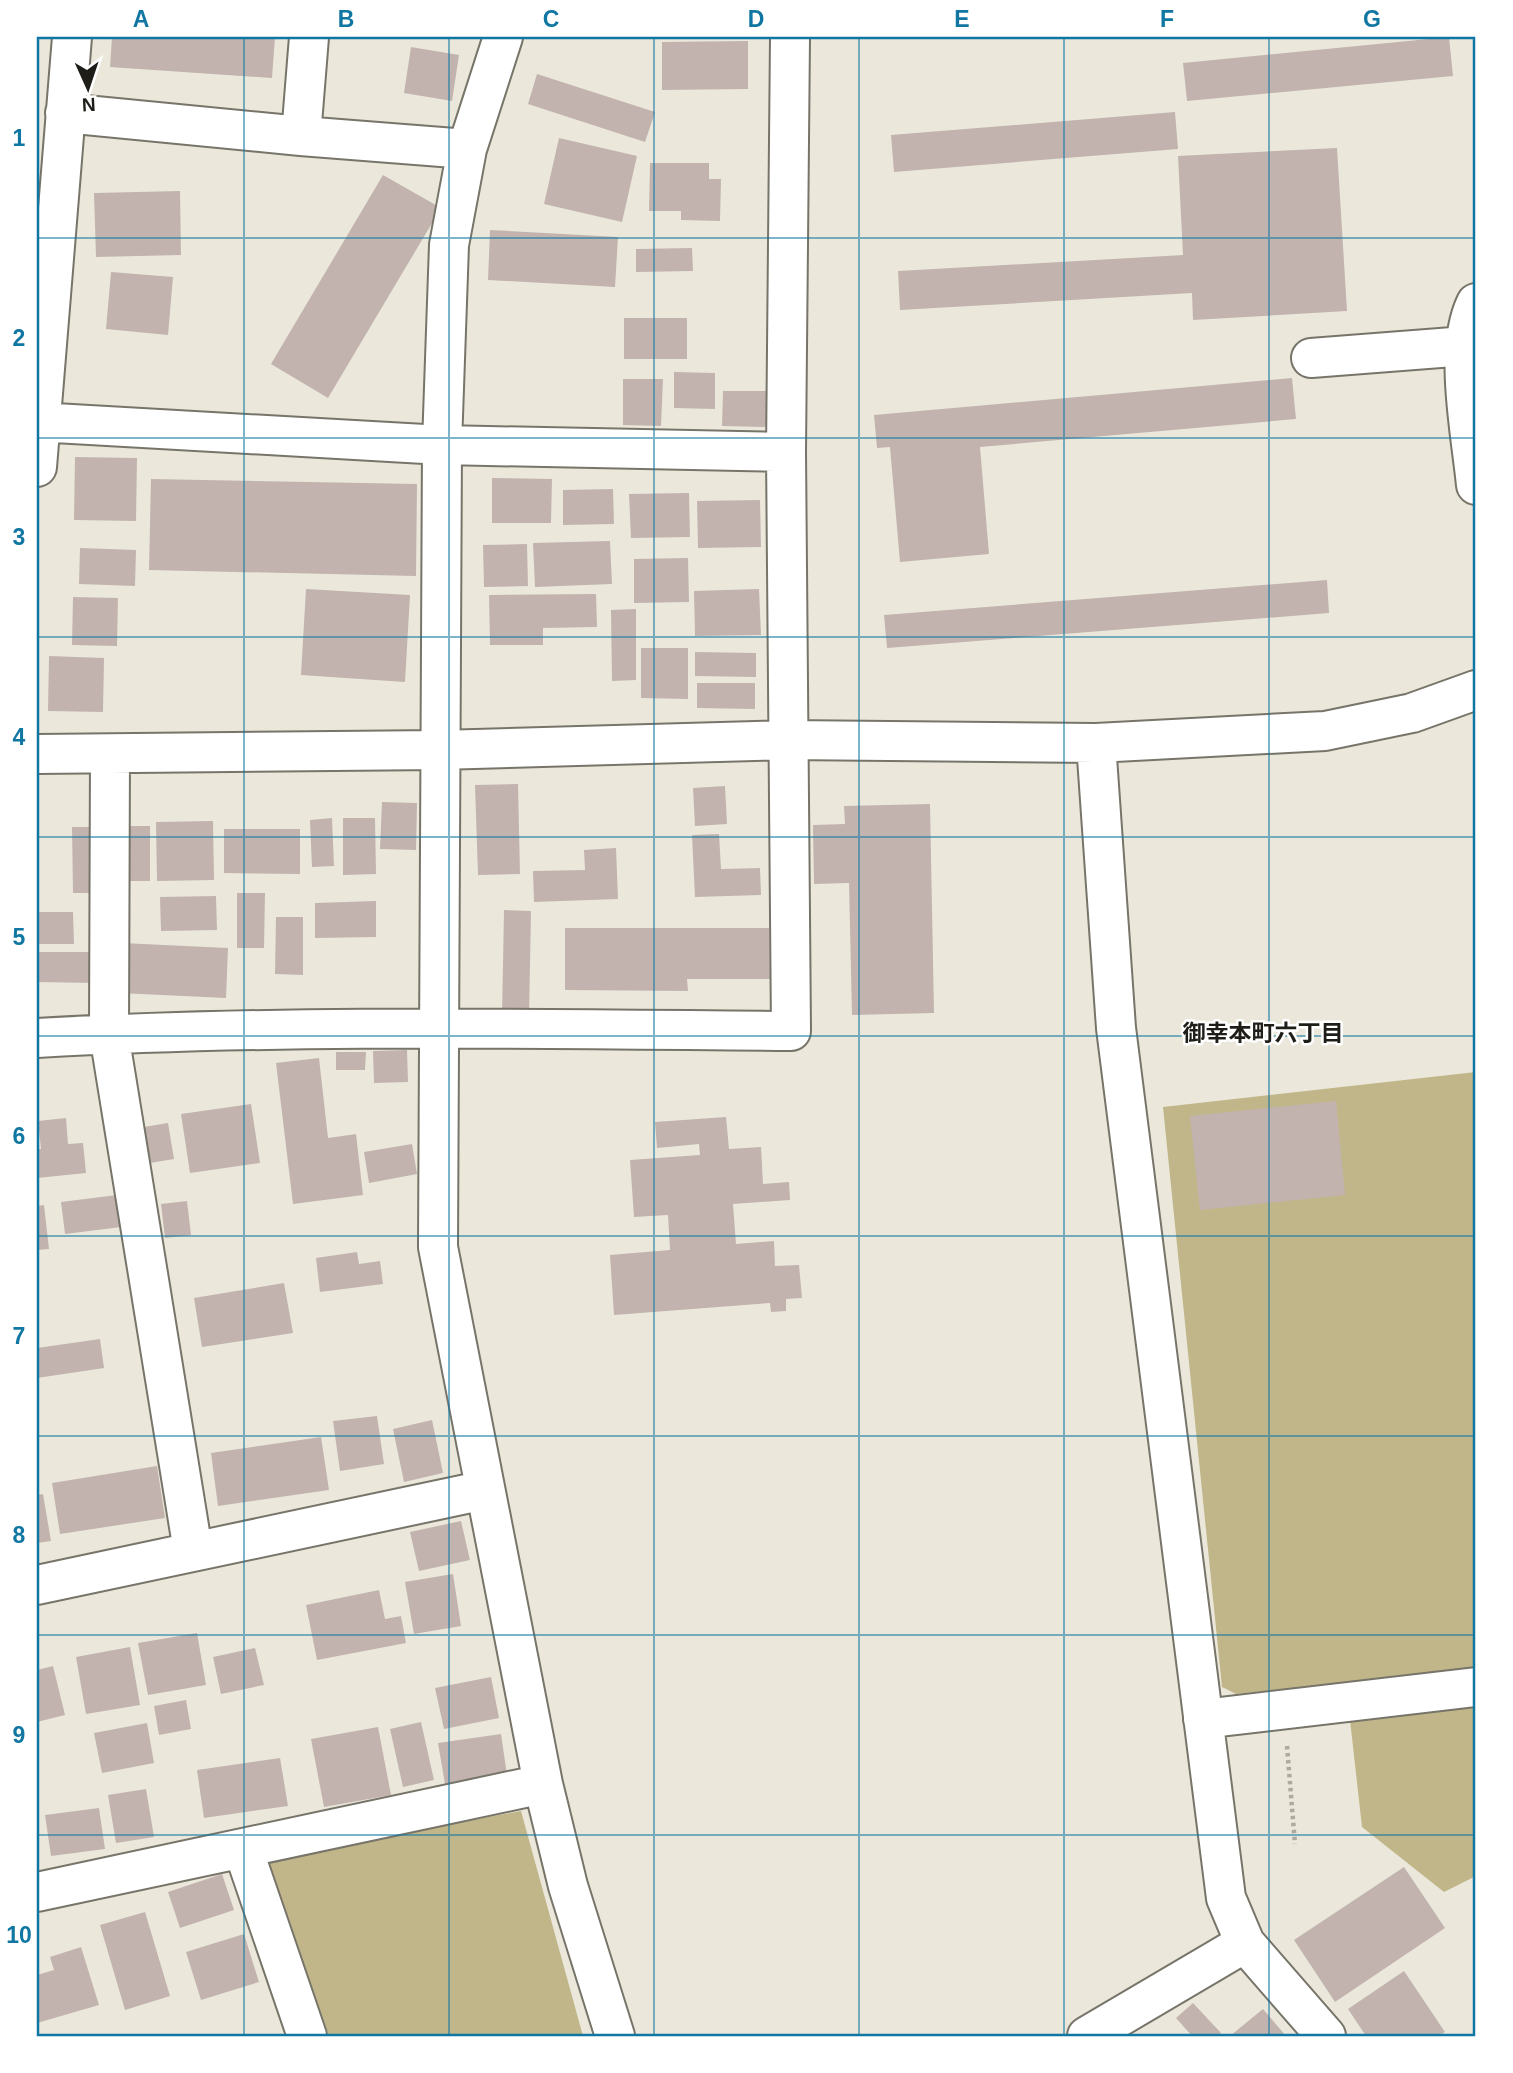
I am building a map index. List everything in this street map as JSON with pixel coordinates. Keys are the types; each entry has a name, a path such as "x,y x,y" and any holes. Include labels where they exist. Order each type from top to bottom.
{"street":[{"path":"37,467 38,422 72,37"},
{"path":"301,136 309,37"},
{"path":"503,37 467,149 449,245 442,445 438,1247 543,1784 568,1886 615,2036"},
{"path":"37,1038 109,1034 438,1029 791,1031 786,452 790,37"},
{"path":"65,113 467,149"},
{"path":"1476,303 1468,320 1464,369 1476,485"},
{"path":"1311,358 1466,346"},
{"path":"38,422 442,445 786,452"},
{"path":"37,754 439,750 787,740 1096,743 1325,731 1412,713 1476,690"},
{"path":"1096,743 1116,1028 1226,1898 1245,1943 1326,2036"},
{"path":"110,754 109,1034 193,1551"},
{"path":"37,1585 485,1490"},
{"path":"1203,1719 1476,1687"},
{"path":"37,1892 543,1784"},
{"path":"243,1849 307,2036"},
{"path":"1087,2036 1245,1943"}],"path":[{"path":"1283,1710 1295,1844"}],"shaded area":[{"path":"1476,1072 1476,1669 1236,1694 1222,1687 1163,1107"},
{"path":"1476,1706 1476,1876 1444,1892 1362,1827 1350,1720"},
{"path":"521,1811 583,2036 329,2036 265,1859"}],"building":[{"path":"112,37 275,37 272,78 110,67"},
{"path":"1449,37 1453,76 1187,101 1183,63"},
{"path":"748,41 748,89 662,90 662,42"},
{"path":"411,47 459,55 452,101 404,93"},
{"path":"537,74 655,112 645,142 528,104"},
{"path":"1175,112 1178,149 894,172 891,135"},
{"path":"559,138 637,156 622,222 544,204"},
{"path":"1337,148 1347,311 1193,320 1192,293 900,310 898,271 1183,255 1178,156"},
{"path":"650,163 709,163 709,179 721,179 720,221 681,220 681,211 649,211"},
{"path":"383,175 441,208 328,398 271,364"},
{"path":"180,191 181,255 96,257 94,193"},
{"path":"490,230 618,237 615,287 488,280"},
{"path":"692,248 693,271 636,272 636,249"},
{"path":"111,272 173,277 168,335 106,329"},
{"path":"624,318 687,318 687,359 624,359"},
{"path":"674,372 715,373 715,409 674,408"},
{"path":"1292,378 1296,419 980,447 989,554 900,562 890,447 877,448 874,415"},
{"path":"623,379 663,379 661,426 623,425"},
{"path":"723,391 769,391 768,427 722,426"},
{"path":"75,457 137,458 136,521 74,520"},
{"path":"492,478 552,479 551,523 492,523"},
{"path":"151,479 417,484 416,576 149,570"},
{"path":"613,489 614,524 563,525 563,490"},
{"path":"689,493 690,537 631,538 629,494"},
{"path":"760,500 761,547 698,548 697,501"},
{"path":"610,541 612,584 535,587 533,543"},
{"path":"527,544 528,586 484,587 483,545"},
{"path":"80,548 136,550 135,586 79,584"},
{"path":"688,558 689,602 634,603 634,559"},
{"path":"1327,580 1329,613 887,648 884,615"},
{"path":"306,589 410,595 405,682 301,675"},
{"path":"759,589 761,635 695,636 694,591"},
{"path":"596,594 597,627 543,628 543,645 490,645 489,595"},
{"path":"73,597 118,598 117,646 72,645"},
{"path":"636,609 636,680 612,681 611,610"},
{"path":"641,648 688,648 688,699 641,698"},
{"path":"695,652 756,653 756,677 695,676"},
{"path":"49,656 104,658 103,712 48,711"},
{"path":"697,683 755,683 755,709 697,708"},
{"path":"518,784 520,874 478,875 475,785"},
{"path":"725,786 727,824 695,826 693,788"},
{"path":"382,802 417,803 416,850 380,849"},
{"path":"930,804 934,1013 852,1015 849,883 814,884 813,825 845,824 844,806"},
{"path":"332,818 334,866 312,867 310,820"},
{"path":"343,818 375,818 376,874 343,875"},
{"path":"213,821 214,880 157,881 156,822"},
{"path":"127,826 150,826 150,881 127,881"},
{"path":"72,827 93,827 95,893 73,893"},
{"path":"224,829 300,829 300,874 224,873"},
{"path":"719,834 721,869 760,868 761,895 695,897 692,835"},
{"path":"616,848 618,899 534,902 533,871 585,870 584,850"},
{"path":"237,893 265,893 264,948 237,948"},
{"path":"216,896 217,930 161,931 160,897"},
{"path":"376,901 376,937 315,938 315,903"},
{"path":"504,910 531,911 529,1017 502,1017"},
{"path":"37,912 73,912 74,944 37,944"},
{"path":"276,917 303,917 303,975 275,974"},
{"path":"565,928 769,928 770,979 687,979 688,991 565,990"},
{"path":"122,943 228,948 226,998 119,993"},
{"path":"37,952 94,952 93,983 37,982"},
{"path":"407,1050 408,1082 374,1083 373,1051"},
{"path":"336,1052 366,1052 365,1070 336,1070"},
{"path":"319,1058 328,1138 356,1134 363,1195 293,1204 276,1063"},
{"path":"1336,1101 1345,1195 1200,1210 1190,1116"},
{"path":"251,1104 260,1163 190,1173 181,1114"},
{"path":"726,1117 729,1149 761,1147 763,1184 789,1182 790,1200 733,1204 736,1244 774,1241 775,1266 799,1265 802,1298 786,1299 786,1311 771,1312 770,1303 614,1315 610,1255 670,1250 668,1215 634,1217 630,1160 700,1155 699,1144 657,1148 655,1122"},
{"path":"66,1118 68,1144 83,1143 86,1173 37,1178 37,1149 41,1149 38,1121"},
{"path":"168,1123 174,1159 150,1163 144,1127"},
{"path":"412,1144 417,1174 369,1183 364,1152"},
{"path":"117,1195 121,1227 65,1234 61,1202"},
{"path":"187,1201 191,1235 165,1238 161,1204"},
{"path":"44,1205 49,1249 37,1250 37,1206"},
{"path":"357,1252 359,1264 380,1261 383,1284 320,1292 316,1258"},
{"path":"284,1283 293,1333 202,1347 194,1298"},
{"path":"100,1339 104,1368 37,1378 37,1348"},
{"path":"377,1416 384,1464 340,1471 333,1421"},
{"path":"432,1420 443,1473 404,1482 393,1429"},
{"path":"321,1437 329,1490 218,1506 211,1453"},
{"path":"157,1466 165,1518 60,1534 52,1483"},
{"path":"43,1494 51,1541 37,1543 37,1495"},
{"path":"461,1521 470,1560 419,1571 410,1532"},
{"path":"453,1574 461,1626 414,1634 405,1582"},
{"path":"379,1590 385,1619 401,1616 406,1643 317,1660 306,1605"},
{"path":"197,1633 206,1685 148,1695 138,1643"},
{"path":"130,1647 140,1705 86,1714 76,1657"},
{"path":"255,1648 264,1685 221,1694 213,1657"},
{"path":"53,1666 65,1715 37,1722 37,1670"},
{"path":"491,1677 499,1718 444,1729 435,1688"},
{"path":"186,1700 191,1729 159,1735 154,1706"},
{"path":"421,1722 434,1780 403,1787 390,1729"},
{"path":"147,1723 154,1763 102,1773 94,1733"},
{"path":"378,1727 391,1795 324,1807 311,1739"},
{"path":"501,1734 507,1775 445,1784 438,1743"},
{"path":"280,1758 288,1806 204,1818 197,1770"},
{"path":"146,1789 154,1837 116,1843 108,1795"},
{"path":"99,1808 105,1849 51,1856 45,1815"},
{"path":"1404,1867 1445,1928 1335,2002 1294,1940"},
{"path":"222,1874 234,1910 180,1928 168,1892"},
{"path":"145,1912 170,1996 125,2010 100,1925"},
{"path":"244,1934 259,1982 201,2000 186,1952"},
{"path":"81,1947 99,2005 37,2023 37,1975 54,1970 50,1957"},
{"path":"1404,1971 1445,2032 1438,2036 1366,2036 1348,2009"},
{"path":"1193,2003 1221,2033 1218,2036 1192,2036 1176,2018"},
{"path":"1263,2009 1286,2036 1230,2036"}],"district":[{"name":"御幸本町六丁目","path":"1263,1033"}]}
